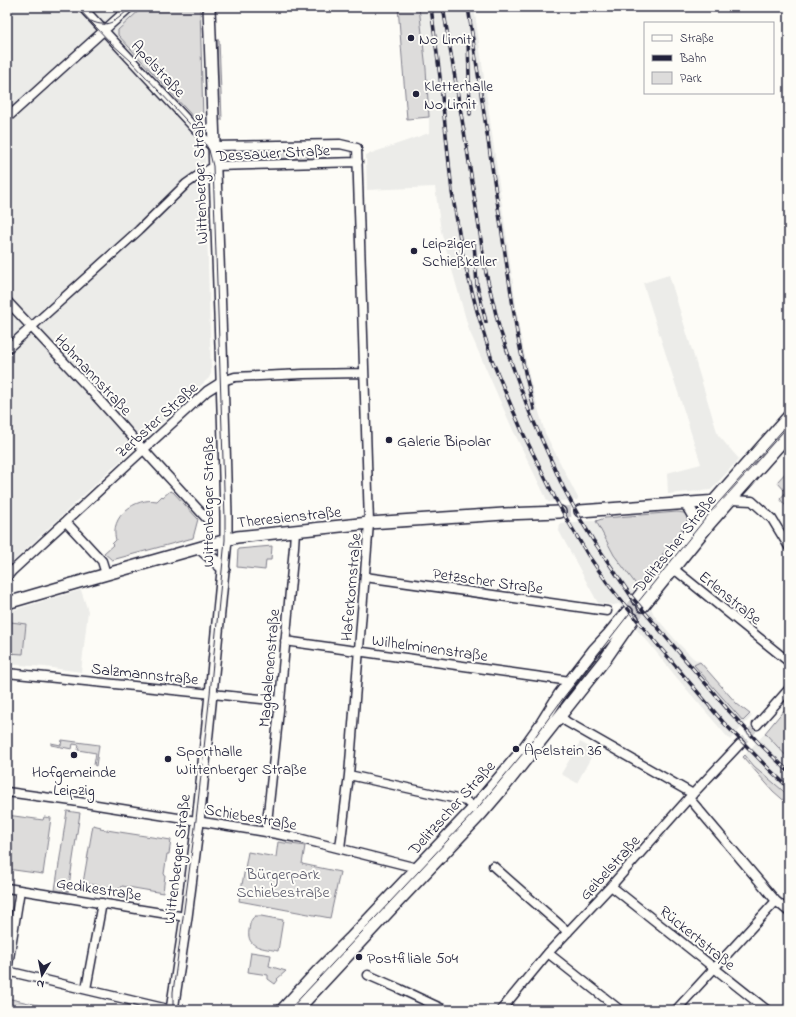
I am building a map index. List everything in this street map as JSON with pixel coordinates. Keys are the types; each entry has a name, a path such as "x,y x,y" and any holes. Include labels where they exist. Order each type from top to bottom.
{"main road":[{"name":"Wittenberger Straße","path":"172,1010 198,822 226,540 210,7"},
{"name":"Delitzscher Straße","path":"789,416 695,524 640,603 674,569 710,523 789,434"},
{"name":"Delitzscher Straße","path":"714,501 730,500"},
{"path":"580,511 714,501"},
{"path":"686,503 693,515 695,524"},
{"name":"Theresienstraße","path":"8,600 237,537 370,523 560,512"},
{"path":"200,548 224,569"},
{"name":"Delitzscher Straße","path":"282,1010 474,808 522,751 560,694 594,650 609,634 630,616 606,658 504,787 481,814 388,911 297,1010"},
{"name":"Wittenberger Straße","path":"174,995 179,1010"}],"street":[{"name":"Apelstraße","path":"82,7 214,148"},
{"path":"7,118 130,7"},
{"name":"Dessauer Straße","path":"7,349 139,230 186,184 215,166 358,162 356,148 340,144 214,148"},
{"name":"Haferkornstraße","path":"340,848 349,775 370,523 358,162"},
{"name":"Hohmannstraße","path":"7,301 95,395 208,520"},
{"name":"Zerbster Straße","path":"10,574 207,391 222,382 235,377 364,373"},
{"path":"742,487 752,501 772,520 789,546"},
{"path":"730,500 752,501"},
{"path":"66,522 102,561 106,574"},
{"name":"Magdalenenstraße","path":"266,832 280,701 295,531"},
{"name":"Erlenstraße","path":"674,569 789,662"},
{"name":"Petzscher Straße","path":"365,577 607,611"},
{"name":"Wilhelminenstraße","path":"285,641 570,681"},
{"name":"Salzmannstraße","path":"7,672 280,701"},
{"path":"757,725 789,690"},
{"path":"560,716 574,726 691,796 776,901 789,912"},
{"name":"Geibelstraße","path":"501,1010 548,953 740,744"},
{"path":"349,775 466,801 474,808"},
{"name":"Schiebestraße","path":"7,792 266,832 340,848 417,868"},
{"path":"493,866 568,932"},
{"name":"Rückertstraße","path":"611,886 767,1010"},
{"name":"Gedikestraße","path":"7,888 186,917"},
{"path":"20,890 7,971 172,1010"},
{"path":"676,1010 776,901"},
{"path":"86,989 102,903"},
{"path":"548,953 620,1010"},
{"path":"368,975 445,1010"}],"shaded area":[{"path":"7,7 201,7 211,373 209,378 7,567"},
{"path":"419,7 474,7 520,333 530,380 545,433 578,498 577,500 548,502 512,428 469,330 441,231 435,187 367,190 366,155 429,133 426,69"},
{"path":"669,275 718,435 739,459 711,490 668,494 667,473 701,464 643,283"},
{"path":"596,521 614,555 638,587 622,608 619,604 613,605 598,603 559,531 560,523"},
{"path":"81,590 88,611 81,672 7,664 7,612"},
{"path":"651,608 654,615 679,644 693,658 700,662 737,704 752,716 730,740 636,629 636,625 647,610 649,612"},
{"path":"765,733 789,759 789,796 754,766 745,755"},
{"path":"580,742 595,750 577,783 561,774"}],"green space":[{"path":"143,7 200,7 203,122 196,120 118,35 118,30"},
{"name":"No Limit","path":"398,7 419,7 426,69 429,117 407,119"},
{"path":"217,40 219,40 222,120 219,120"},
{"path":"308,149 325,149 326,157 308,159"},
{"path":"307,150 307,158 258,159 258,151"},
{"path":"256,151 256,159 237,160 234,158 234,155 235,152"},
{"path":"788,470 789,510 780,499 786,492 777,482"},
{"path":"170,491 173,492 198,519 193,538 112,560 104,553 116,540 116,524 120,516 126,510 140,502 157,501"},
{"path":"677,512 686,514 689,519 638,587 614,555 596,521 605,518"},
{"path":"272,546 271,560 266,560 265,570 237,567 238,549"},
{"path":"11,622 26,624 23,654 8,653"},
{"path":"700,662 737,704 750,714 743,721 694,665"},
{"path":"789,704 789,759 765,733"},
{"path":"62,740 99,745 96,766 94,765 96,753 78,750 79,745 73,744 72,749 51,745 51,743 61,745"},
{"path":"745,755 754,766 789,796 789,805 773,791 743,757"},
{"path":"67,811 80,813 68,892 55,890"},
{"path":"7,815 43,820 44,817 51,818 43,874 7,869"},
{"path":"93,825 101,827 100,829 171,840 169,854 167,854 163,893 122,886 121,889 83,883"},
{"name":"Bürgerpark Schiebestraße","path":"278,842 305,846 302,864 340,872 330,918 239,901 248,852 276,857"},
{"path":"255,916 283,920 278,951 262,948 250,941 249,930 251,921"},
{"path":"251,952 271,955 269,966 286,971 277,979 278,980 275,984 268,979 268,975 248,972"},
{"path":"7,998 59,1010 7,1010"}],"tunnel":[{"path":"560,512 580,511"},
{"path":"627,612 637,599"},
{"path":"633,619 643,606"},
{"path":"740,744 757,725"}],"tram line":[{"path":"77,7 111,43 131,61 200,135 209,150 213,166 225,540 196,820 173,992 173,1005"},
{"path":"91,21 103,24 113,22 131,7"},
{"path":"639,601 713,509 789,423"},
{"path":"289,1010 476,810 524,752 564,697 629,614"}],"railway":[{"path":"431,7 452,192 463,256 477,311 492,360 523,433 569,523 588,555 611,588 723,722 789,788"},
{"path":"443,7 486,273 499,327 529,411 563,487 593,540 631,596 729,711 789,772"},
{"path":"468,7 517,333 534,409"},
{"path":"468,39 470,114"},
{"path":"474,243 477,285 486,322"}],"place":[{"name":"No Limit","path":"411,38"},
{"name":"Kletterhalle No Limit","path":"416,94"},
{"name":"Leipziger Schießkeller","path":"414,251"},
{"name":"Galerie Bipolar","path":"389,440"},
{"name":"Apelstein 36","path":"516,749"},
{"name":"Hofgemeinde Leipzig","path":"74,755"},
{"name":"Sporthalle Wittenberger Straße","path":"168,759"},
{"name":"Postfiliale 504","path":"359,957"}]}
